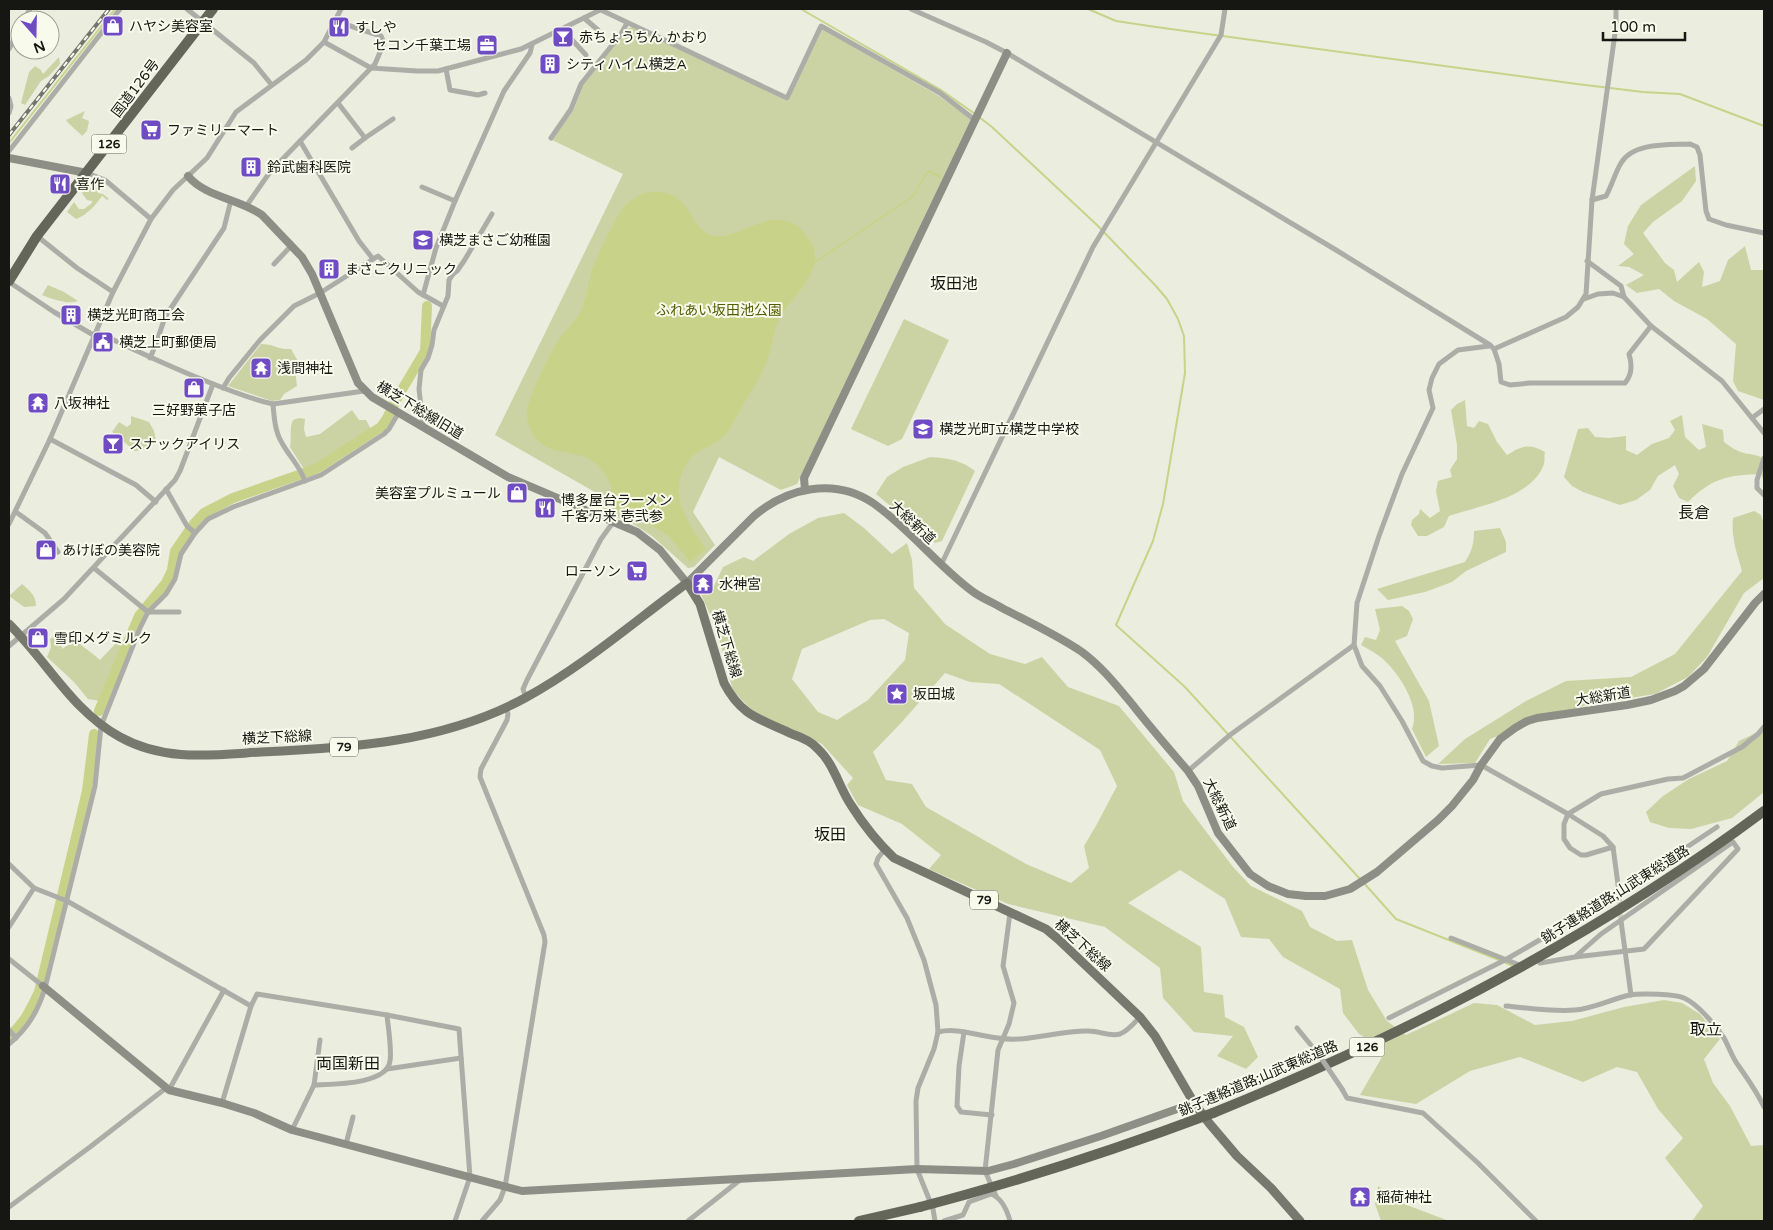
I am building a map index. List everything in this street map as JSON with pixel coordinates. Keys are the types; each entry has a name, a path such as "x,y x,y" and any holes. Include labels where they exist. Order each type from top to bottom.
{"highway":[{"name":"国道126号","path":"9,282 38,236 213,9"},
{"name":"銚子連絡道路;山武東総道路","path":"859,1221 920,1207 1085,1159 1213,1113 1279,1086 1407,1028 1591,927 1696,860 1764,811"}],"main road":[{"name":"横芝下総線","path":"9,624 74,701 101,726 120,738 141,747 163,753 188,756 279,751 395,742 463,725 506,708 526,698 570,670 687,583 700,604 724,683 730,695 741,709 752,716 800,737 817,748 826,759 851,805 884,850 904,864 1010,912 1046,930 1058,939 1140,1017 1155,1036 1194,1103 1237,1156 1271,1188 1300,1221"}],"street":[{"path":"9,151 120,9"},
{"path":"186,9 254,63 271,84"},
{"path":"9,524 50,439 114,292 151,219 173,190 208,158 236,112 271,84 306,60 324,42 341,9"},
{"path":"324,42 371,68 427,72 446,70 521,49 602,9 627,23 787,98 821,26 940,93 975,120"},
{"path":"911,9 1007,53 1336,250 1492,347 1499,364 1501,382 1510,384 1625,383 1633,366 1629,354 1651,326"},
{"path":"941,566 1093,247 1221,35 1225,9"},
{"path":"1616,9 1616,26 1592,200 1586,294 1584,299 1566,317 1492,347 1458,350 1439,364 1432,378 1429,390 1433,408 1402,474 1357,603 1354,645 1362,666 1384,693 1423,761 1432,766 1442,768 1481,765 1603,836 1612,847 1619,892"},
{"path":"584,18 598,30"},
{"path":"247,205 270,172 375,64 384,43 382,36 335,21"},
{"path":"551,138 571,109 581,84 621,34 627,23"},
{"path":"562,28 586,55"},
{"path":"423,295 436,248 456,201 504,91 530,53 532,44"},
{"path":"805,490 804,478 1007,53"},
{"path":"446,70 450,90 478,95 485,93"},
{"path":"478,95 478,102"},
{"path":"9,98 11,106 9,112"},
{"path":"338,103 365,138"},
{"path":"352,148 393,119"},
{"path":"300,142 355,235 373,259"},
{"path":"1592,200 1606,196 1621,162 1633,151 1647,147 1690,144 1696,147 1700,155 1706,211 1709,219 1726,225 1764,233"},
{"path":"9,158 86,174 105,180 151,219"},
{"name":"横芝下総線旧道","path":"188,176 201,188 247,205 262,216 302,257 312,274 358,382 364,391 508,477 637,532 660,550 687,583"},
{"path":"422,187 456,201"},
{"path":"150,358 165,317 224,228 230,200"},
{"path":"423,426 419,389 421,370 428,358 434,330 448,296 449,280 464,261 492,214"},
{"path":"38,236 77,268 114,292"},
{"path":"274,264 291,246"},
{"path":"223,388 260,340 294,306 320,293 378,256 423,295 443,306"},
{"path":"1587,261 1621,286 1624,297"},
{"path":"9,282 54,312 96,334 247,398 273,404 364,391"},
{"path":"1584,299 1598,294 1614,293 1624,297 1651,326 1722,381 1764,433"},
{"path":"9,646 64,599 166,490 180,471 213,384"},
{"path":"273,404 275,421 281,442 302,472 304,480"},
{"path":"1752,418 1764,408"},
{"path":"9,1044 30,1023 38,1008 42,985 67,901 95,786 101,726 140,628 148,612 166,594 175,578 181,554 195,533 208,519 219,512 328,472 384,434 389,429 398,412"},
{"path":"50,439 136,485 156,502"},
{"path":"1764,458 1757,480 1757,488 1764,495"},
{"path":"166,490 187,526 195,533"},
{"name":"大総新道","path":"687,583 765,507 787,495 805,490 839,490 858,495 872,502 885,512 941,566 974,593 1082,652 1100,667 1188,770 1198,786 1218,833 1250,874 1268,886 1288,894 1306,896 1325,896 1350,889 1394,859 1452,806 1473,780 1481,765 1500,739 1527,721 1651,700 1684,686 1704,669 1764,594"},
{"path":"16,512 45,533 58,552"},
{"path":"526,698 523,689 527,680 601,540 614,521"},
{"path":"94,568 148,612 179,612"},
{"path":"1188,770 1230,735 1354,645"},
{"path":"482,1221 500,1200 505,1187 545,942 544,934 480,777 481,768 507,720 506,708"},
{"path":"1612,847 1586,855 1581,855 1570,848 1564,839 1564,824 1568,814 1602,794 1668,779 1683,778 1742,747 1764,727"},
{"path":"1389,1018 1505,960 1600,905 1717,827"},
{"path":"1540,963 1575,956 1644,950 1738,849 1733,842 1621,922 1600,934 1575,956"},
{"path":"884,850 876,864 907,918 924,960 936,1004 938,1032 934,1049 918,1088 916,1100 917,1169 935,1221"},
{"path":"9,864 34,888 67,901 251,1006"},
{"path":"9,927 34,888"},
{"path":"1010,912 1003,966 1014,1003 1009,1024 998,1050 985,1171 996,1196 1006,1209 1010,1221"},
{"path":"1621,922 1631,995"},
{"path":"1451,938 1519,967"},
{"path":"9,959 167,1089 254,1113 292,1130 505,1187 534,1191 917,1169 985,1171 1014,1164 1092,1139 1194,1103"},
{"path":"9,1207 167,1089 224,990"},
{"path":"222,1103 256,995 260,994 387,1014 459,1029 470,1177 455,1221"},
{"path":"1506,1006 1574,1010 1596,1007 1631,995 1670,995 1682,997 1691,1002 1710,1020 1724,1039 1737,1064 1755,1088 1764,1107"},
{"path":"314,1085 363,1081 383,1073 390,1062 387,1014"},
{"path":"938,1032 946,1030 1002,1039 1018,1039 1076,1031 1120,1034 1140,1017"},
{"path":"1297,1028 1319,1055 1347,1098 1423,1112 1536,1221"},
{"path":"9,1030 16,1038"},
{"path":"964,1032 959,1066 957,1106 961,1112 992,1114"},
{"path":"292,1130 314,1085 320,1040"},
{"path":"387,1069 461,1058"},
{"path":"346,1144 353,1117"},
{"path":"688,1221 742,1178"},
{"path":"944,1221 963,1215 969,1202 991,1194 996,1196"}],"green space":[{"name":"ふれあい坂田池公園","path":"632,27 788,101 822,29 939,96 971,119 797,484 781,490 719,457 693,512 715,545 694,567 688,568 652,536 635,525 594,508 600,495 495,435 623,174 552,140 574,109 583,85 627,29"},
{"path":"56,60 59,60 60,64 49,76 41,81 25,105 21,103 29,72 35,66 43,74"},
{"path":"85,111 82,118 89,121 87,131 82,136 66,120"},
{"path":"1695,166 1696,181 1682,201 1653,222 1643,233 1665,263 1674,270 1677,282 1699,262 1704,272 1702,287 1720,281 1728,260 1745,246 1751,270 1764,270 1764,400 1738,391 1733,381 1736,344 1707,319 1674,301 1659,289 1637,293 1626,285 1644,275 1629,267 1618,266 1634,254 1624,244 1628,226 1641,205"},
{"path":"92,179 98,193 103,194 109,199 107,200 102,196 90,210 76,219 67,212 74,202 79,209 84,209 92,203 82,193"},
{"path":"48,285 78,301 65,302 42,295"},
{"path":"904,319 949,340 902,439 888,446 851,429"},
{"path":"261,344 291,349 298,361 295,370 297,386 284,394 280,400 272,401 228,386"},
{"path":"1465,400 1467,426 1474,428 1479,421 1488,424 1497,442 1507,455 1525,447 1539,449 1545,452 1544,464 1538,476 1517,493 1449,516 1444,527 1427,536 1418,536 1411,525 1412,520 1419,514 1420,509 1430,518 1440,511 1436,491 1438,481 1452,477 1450,470 1457,459 1457,445 1451,410"},
{"path":"352,410 359,420 366,420 372,431 316,467 305,471 290,447 293,420 305,419 304,429 306,437 320,434"},
{"path":"1682,415 1685,437 1699,450 1706,447 1702,424 1723,430 1724,442 1734,449 1757,455 1764,459 1764,482 1761,474 1739,475 1721,479 1705,488 1688,502 1679,498 1673,486 1679,474 1675,465 1658,476 1650,490 1636,500 1620,505 1583,492 1572,486 1564,477 1578,429 1588,428 1595,437 1626,436 1626,450 1637,455 1652,444 1669,438 1675,430 1670,421"},
{"path":"131,416 149,422 154,431 156,440 143,450 135,451 112,432 119,422 127,427 131,424"},
{"path":"930,457 954,460 975,471 942,541 935,543 876,494 887,477 903,467"},
{"path":"1754,511 1761,515 1764,525 1764,578 1744,593 1707,657 1688,677 1655,694 1586,705 1490,739 1475,763 1438,764 1465,739 1526,701 1566,681 1631,677 1675,654 1742,571 1736,552 1733,518"},
{"path":"844,513 864,528 892,554 907,543 912,560 914,588 945,624 990,654 1025,664 1042,657 1068,687 1119,706 1174,772 1183,801 1233,867 1251,886 1302,911 1310,927 1337,941 1352,940 1368,990 1387,1021 1406,1035 1474,1003 1497,1005 1535,1025 1572,1021 1624,1007 1664,1000 1682,1003 1700,1014 1720,1039 1704,1059 1713,1083 1730,1106 1751,1146 1764,1145 1764,1221 1692,1221 1703,1206 1665,1158 1683,1138 1658,1109 1637,1072 1617,1067 1583,1082 1520,1057 1470,1071 1416,1104 1360,1095 1386,1050 1359,1034 1343,1013 1340,989 1283,957 1269,939 1241,937 1225,899 1180,870 1128,903 1201,947 1204,992 1223,995 1225,1017 1244,1027 1258,1057 1246,1069 1217,1056 1233,1036 1194,1032 1163,998 1160,968 1105,927 1008,904 929,869 941,855 902,824 858,805 847,785 853,778 822,744 755,713 733,691 717,630 697,585 702,577 713,588 723,567 744,557 753,561 789,534 818,518","holes":["884,619 909,633 905,660 868,700 837,720 818,712 792,679 802,649 870,620","945,673 970,682 999,684 1100,750 1117,786 1084,846 1089,868 1071,883 1026,864 926,807 912,784 886,780 873,752"]},
{"path":"1500,528 1506,542 1506,552 1466,571 1452,582 1425,592 1388,600 1377,589 1465,562 1472,547 1474,531"},
{"path":"22,584 30,591 36,606 24,607 9,596"},
{"path":"1402,606 1409,611 1413,619 1407,636 1395,641 1429,701 1439,746 1426,757 1412,729 1414,711 1402,683 1384,660 1361,645 1365,637 1376,640 1380,630 1375,609"},
{"path":"55,636 60,638 62,649 76,640 100,660 118,641 123,644 100,701 88,699 74,682 47,657 51,647 50,639"},
{"path":"1764,729 1764,792 1732,818 1691,829 1669,828 1650,822 1646,812 1663,796 1689,779 1727,761 1739,741"},
{"path":"1378,1186 1399,1202 1449,1221 1381,1221 1375,1204"}],"shaded area":[{"path":"649,192 664,193 675,197 684,204 701,228 708,234 717,236 735,233 769,220 787,221 802,230 809,239 814,251 815,262 806,283 783,312 763,370 732,425 722,438 695,454 684,468 679,490 682,508 690,525 706,549 690,562 669,536 620,507 617,511 613,508 614,505 609,502 612,489 609,481 595,463 588,458 554,450 541,444 533,434 527,418 529,402 538,379 558,341 582,309 592,270 618,215 631,200"}],"waterway":[{"path":"9,143 115,9"},
{"path":"801,9 941,90 975,114"},
{"path":"1088,9 1116,21 1156,27 1577,84 1643,92 1680,94 1764,126"},
{"path":"979,117 1097,225 1155,285 1167,299 1178,319 1184,336 1185,373 1163,504 1153,541 1116,625 1185,687 1360,879"},
{"path":"814,263 913,196 928,171 941,177"},
{"path":"99,711 139,616 166,583 172,570 175,551 193,525 204,513 233,498 316,469 381,427 425,351 427,306"},
{"path":"9,1036 23,1021 39,992 87,791 94,734"},
{"path":"1363,882 1396,919 1499,960"},
{"path":"1504,962 1513,966"}],"tunnel":[{"path":"1619,892 1621,921"}],"railway":[{"path":"9,135 109,9"}],"place":[{"name":"ハヤシ美容室","path":"113,26"},
{"name":"すしや","path":"339,27"},
{"name":"赤ちょうちん かおり","path":"563,37"},
{"name":"セコン千葉工場","path":"487,45"},
{"name":"シティハイム横芝A","path":"550,64"},
{"name":"ファミリーマート","path":"151,130"},
{"name":"鈴武歯科医院","path":"251,167"},
{"name":"喜作","path":"60,184"},
{"name":"横芝まさご幼稚園","path":"423,240"},
{"name":"まさごクリニック","path":"329,269"},
{"name":"横芝光町商工会","path":"71,315"},
{"name":"横芝上町郵便局","path":"103,342"},
{"name":"浅間神社","path":"261,368"},
{"name":"三好野菓子店","path":"194,388"},
{"name":"八坂神社","path":"38,403"},
{"name":"横芝光町立横芝中学校","path":"923,429"},
{"name":"スナックアイリス","path":"113,444"},
{"name":"美容室プルミュール","path":"517,493"},
{"name":"博多屋台ラーメン 千客万来 壱弐参","path":"545,508"},
{"name":"あけぼの美容院","path":"46,550"},
{"name":"ローソン","path":"637,571"},
{"name":"水神宮","path":"703,584"},
{"name":"雪印メグミルク","path":"38,638"},
{"name":"坂田城","path":"897,694"},
{"name":"稲荷神社","path":"1360,1197"}],"district":[{"name":"坂田池","path":"954,283"},
{"name":"長倉","path":"1694,512"},
{"name":"坂田","path":"830,834"},
{"name":"取立","path":"1706,1029"},
{"name":"両国新田","path":"348,1063"}]}
